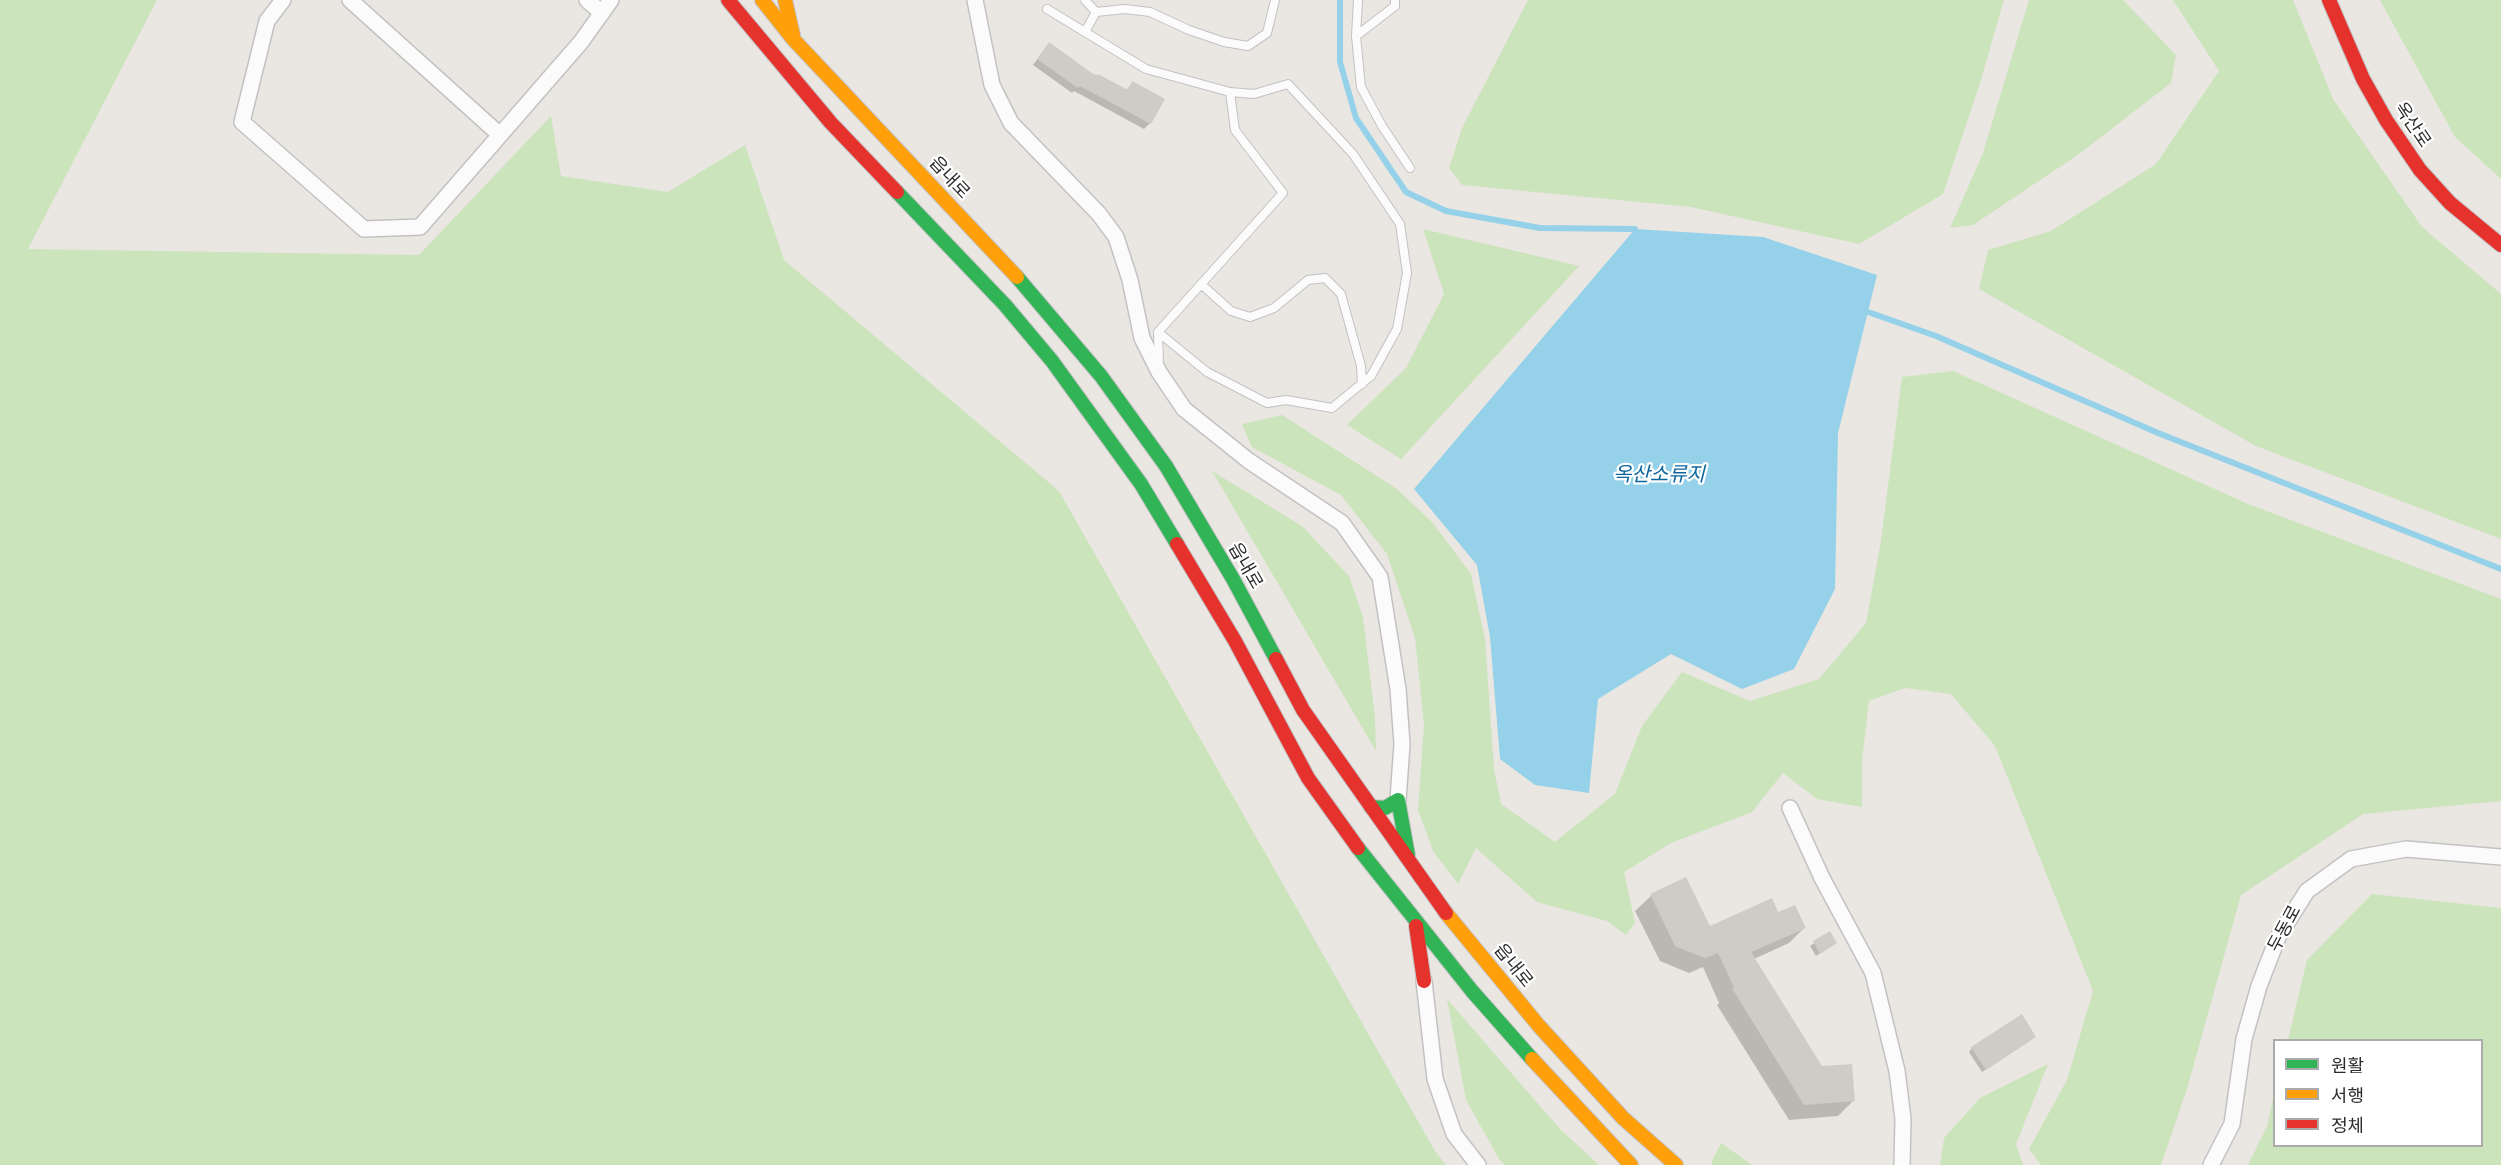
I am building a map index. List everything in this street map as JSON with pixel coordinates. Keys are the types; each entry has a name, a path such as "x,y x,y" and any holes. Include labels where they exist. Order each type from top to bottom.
{"street":[{"path":"283,0 267,21 242,122 364,229 420,227 581,42 606,6 587,0"},
{"path":"350,0 500,135"},
{"path":"728,0 831,123 1005,305 1058,369 1141,484 1235,641 1308,778 1339,824 1447,961 1554,1085 1631,1165"},
{"name":"읍내로","path":"762,0 793,39 1012,271 1101,376 1166,466 1233,579 1303,710 1437,902 1539,1026 1623,1118 1676,1165"},
{"path":"785,0 793,39"},
{"path":"975,0 992,86 1001,104 1011,123 1099,214 1116,237 1130,280 1142,338 1159,372 1184,409 1212,434 1342,523 1380,577 1398,689 1402,744 1398,800 1409,862"},
{"name":"옥산로","path":"2329,0 2363,79 2386,120 2420,170 2450,203 2501,245"},
{"path":"1371,807 1385,808 1398,800"},
{"path":"1790,808 1822,878 1873,973 1897,1071 1903,1119 1902,1165"},
{"name":"두동로","path":"2211,1165 2232,1125 2244,1039 2259,986 2278,937 2307,891 2351,859 2406,849 2501,857"},
{"path":"1416,923 1435,1079 1454,1134 1478,1165"},
{"path":"1424,981 1447,961"}],"lane":[{"path":"1085,0 1096,12"},
{"path":"1096,12 1125,9 1150,12 1215,39 1248,46 1267,33 1275,0"},
{"path":"1358,0 1356,36 1361,87 1382,126 1410,168"},
{"path":"1356,36 1395,6 1395,0"},
{"path":"1047,9 1146,69 1230,92 1254,94 1288,84 1353,154 1400,224 1407,273 1397,329 1371,376 1332,408 1286,400 1267,403 1208,372 1158,332"},
{"path":"1085,32 1096,12"},
{"path":"1159,372 1158,332 1283,193 1235,130 1230,92"},
{"path":"1201,284 1231,310 1250,317 1274,308 1308,280 1324,278 1341,294 1361,366 1362,384"}],"green space":[{"path":"0,0 157,0 28,249 419,255 551,116 561,176 668,192 745,145 784,260 1059,491 1435,1151 1446,1165 0,1165"},
{"path":"1528,0 2004,0 1980,83 1943,194 1859,244 1691,207 1462,185 1449,168 1462,128"},
{"path":"2029,0 2123,0 2176,55 2171,83 2079,154 1973,225 1950,228 1983,153"},
{"path":"2173,0 2293,0 2333,99 2422,227 2501,294 2501,539 2256,446 1979,289 1988,250 2051,231 2156,164 2219,71"},
{"path":"2380,0 2501,0 2501,179 2455,137"},
{"path":"1423,229 1579,266 1401,459 1347,425 1406,368 1444,294"},
{"path":"1953,371 2248,504 2501,599 2501,801 2363,814 2241,895 2187,1089 2161,1165 2041,1165 2029,1149 2067,1080 2093,991 1995,746 1951,694 1905,688 1869,701 1862,761 1862,807 1817,799 1783,773 1752,812 1671,843 1624,872 1635,923 1626,935 1607,921 1537,902 1476,848 1458,884 1433,851 1418,810 1424,724 1415,638 1387,554 1341,495 1252,447 1242,424 1282,415 1397,489 1432,522 1471,574 1485,639 1494,769 1501,804 1555,842 1615,794 1642,726 1682,672 1750,701 1819,679 1866,623 1881,541 1902,377"},
{"path":"1212,471 1302,526 1349,576 1363,617 1375,717 1376,751"},
{"path":"2372,894 2501,908 2501,1165 2248,1165 2267,1126 2273,1099 2273,1147 2483,1147 2483,1039 2288,1039 2307,960"},
{"path":"1447,999 1560,1129 1599,1165 1505,1165 1499,1159 1466,1100"},
{"path":"2048,1064 2016,1144 2023,1165 1940,1165 1944,1138 1980,1098"},
{"path":"1721,1143 1752,1165 1713,1165 1711,1163"}],"water":[{"name":"옥산소류지","path":"1635,229 1763,237 1877,275 1838,433 1835,589 1794,669 1742,689 1671,654 1598,699 1589,793 1535,785 1500,759 1490,637 1477,565 1414,489"}],"building":[{"path":"1049,42 1096,76 1098,74 1128,90 1132,81 1165,99 1151,124 1080,86 1078,88 1037,59"},
{"path":"1686,877 1710,926 1772,898 1778,912 1795,905 1806,928 1751,952 1822,1066 1852,1064 1855,1101 1804,1105 1732,988 1734,987 1718,953 1705,958 1675,946 1650,894"},
{"path":"1830,931 1837,943 1820,954 1813,941"},
{"path":"2022,1014 2036,1037 1986,1070 1971,1047"}],"waterway":[{"path":"1340,0 1340,62 1356,118 1406,192 1446,211 1540,228 1635,229"},
{"path":"1868,312 1936,336 2158,433 2501,569"}],"traffic: fast":[{"path":"897,192 1005,305 1052,361 1141,484 1177,544"},
{"path":"1017,277 1101,376 1166,466 1233,579 1276,659"},
{"path":"1371,807 1385,808 1398,800 1408,855"},
{"path":"1358,848 1472,991 1532,1059"}],"traffic: slow":[{"path":"762,0 793,39 1017,277"},
{"path":"785,0 793,35"},
{"path":"1446,913 1539,1026 1623,1118 1676,1165"},
{"path":"1532,1059 1631,1165"}],"traffic: jam":[{"path":"728,0 831,123 897,192"},
{"path":"2329,0 2363,79 2386,120 2420,170 2450,203 2501,245"},
{"path":"1177,544 1235,641 1308,778 1358,848"},
{"path":"1276,659 1303,710 1446,913"},
{"path":"1416,926 1424,981"}]}
